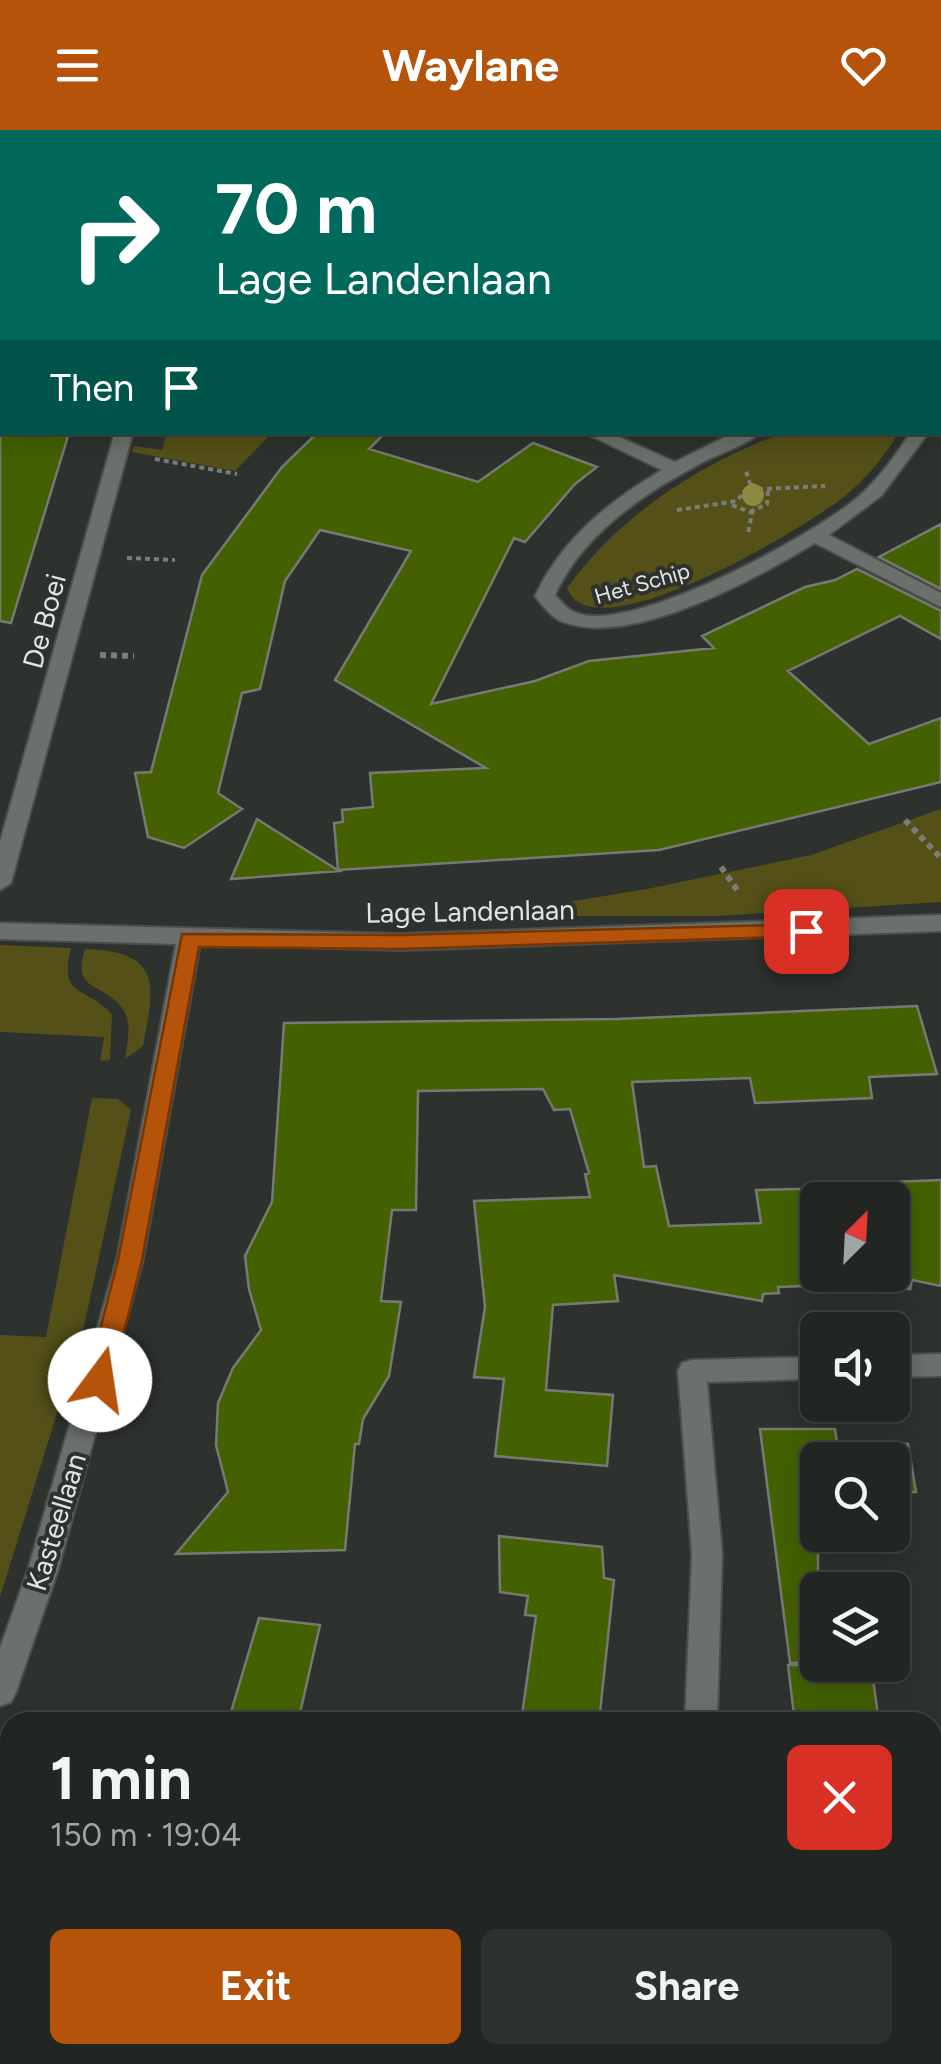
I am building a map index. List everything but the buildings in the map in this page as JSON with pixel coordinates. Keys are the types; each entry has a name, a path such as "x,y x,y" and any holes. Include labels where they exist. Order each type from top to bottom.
{"street":[{"path":"599,435 676,470"},
{"name":"Het Schip","path":"746,435 676,470 627,502 576,548 548,587 545,596 550,607 584,623 618,620 742,576 817,536 870,497 918,435"},
{"name":"De Boei","path":"0,882 121,443"},
{"path":"817,536 941,602"},
{"name":"Lage Landenlaan","path":"0,931 189,939 549,940 941,924"},
{"name":"Kasteellaan","path":"0,1692 43,1570 100,1380 130,1260 189,939"},
{"path":"910,1365 941,1364"},
{"path":"701,1712 707,1554 692,1371 800,1368"}],"path":[{"path":"121,443 237,474"},
{"path":"750,484 768,489 820,486 870,497"},
{"path":"750,512 766,504 768,489"},
{"path":"905,820 941,858"}],"shaded area":[{"path":"166,435 270,435 235,471 132,452 134,446 162,450"},
{"path":"778,435 898,435 875,466 845,496 790,532 702,579 657,597 616,607 585,605 567,588 637,514 692,476"},
{"path":"941,809 941,902 718,916 482,916 647,889 811,855"},
{"path":"0,945 71,948 68,976 72,984 112,1015 110,1060 100,1061 104,1037 0,1032"},
{"path":"85,949 128,957 140,964 147,975 150,1005 143,1046 125,1059 126,1016 109,995 86,981 82,974"},
{"path":"92,1098 118,1099 131,1110 84,1326 0,1597 0,1335 46,1337"}],"route":[{"path":"100,1380 130,1260 189,939 401,942 806,931"}]}
